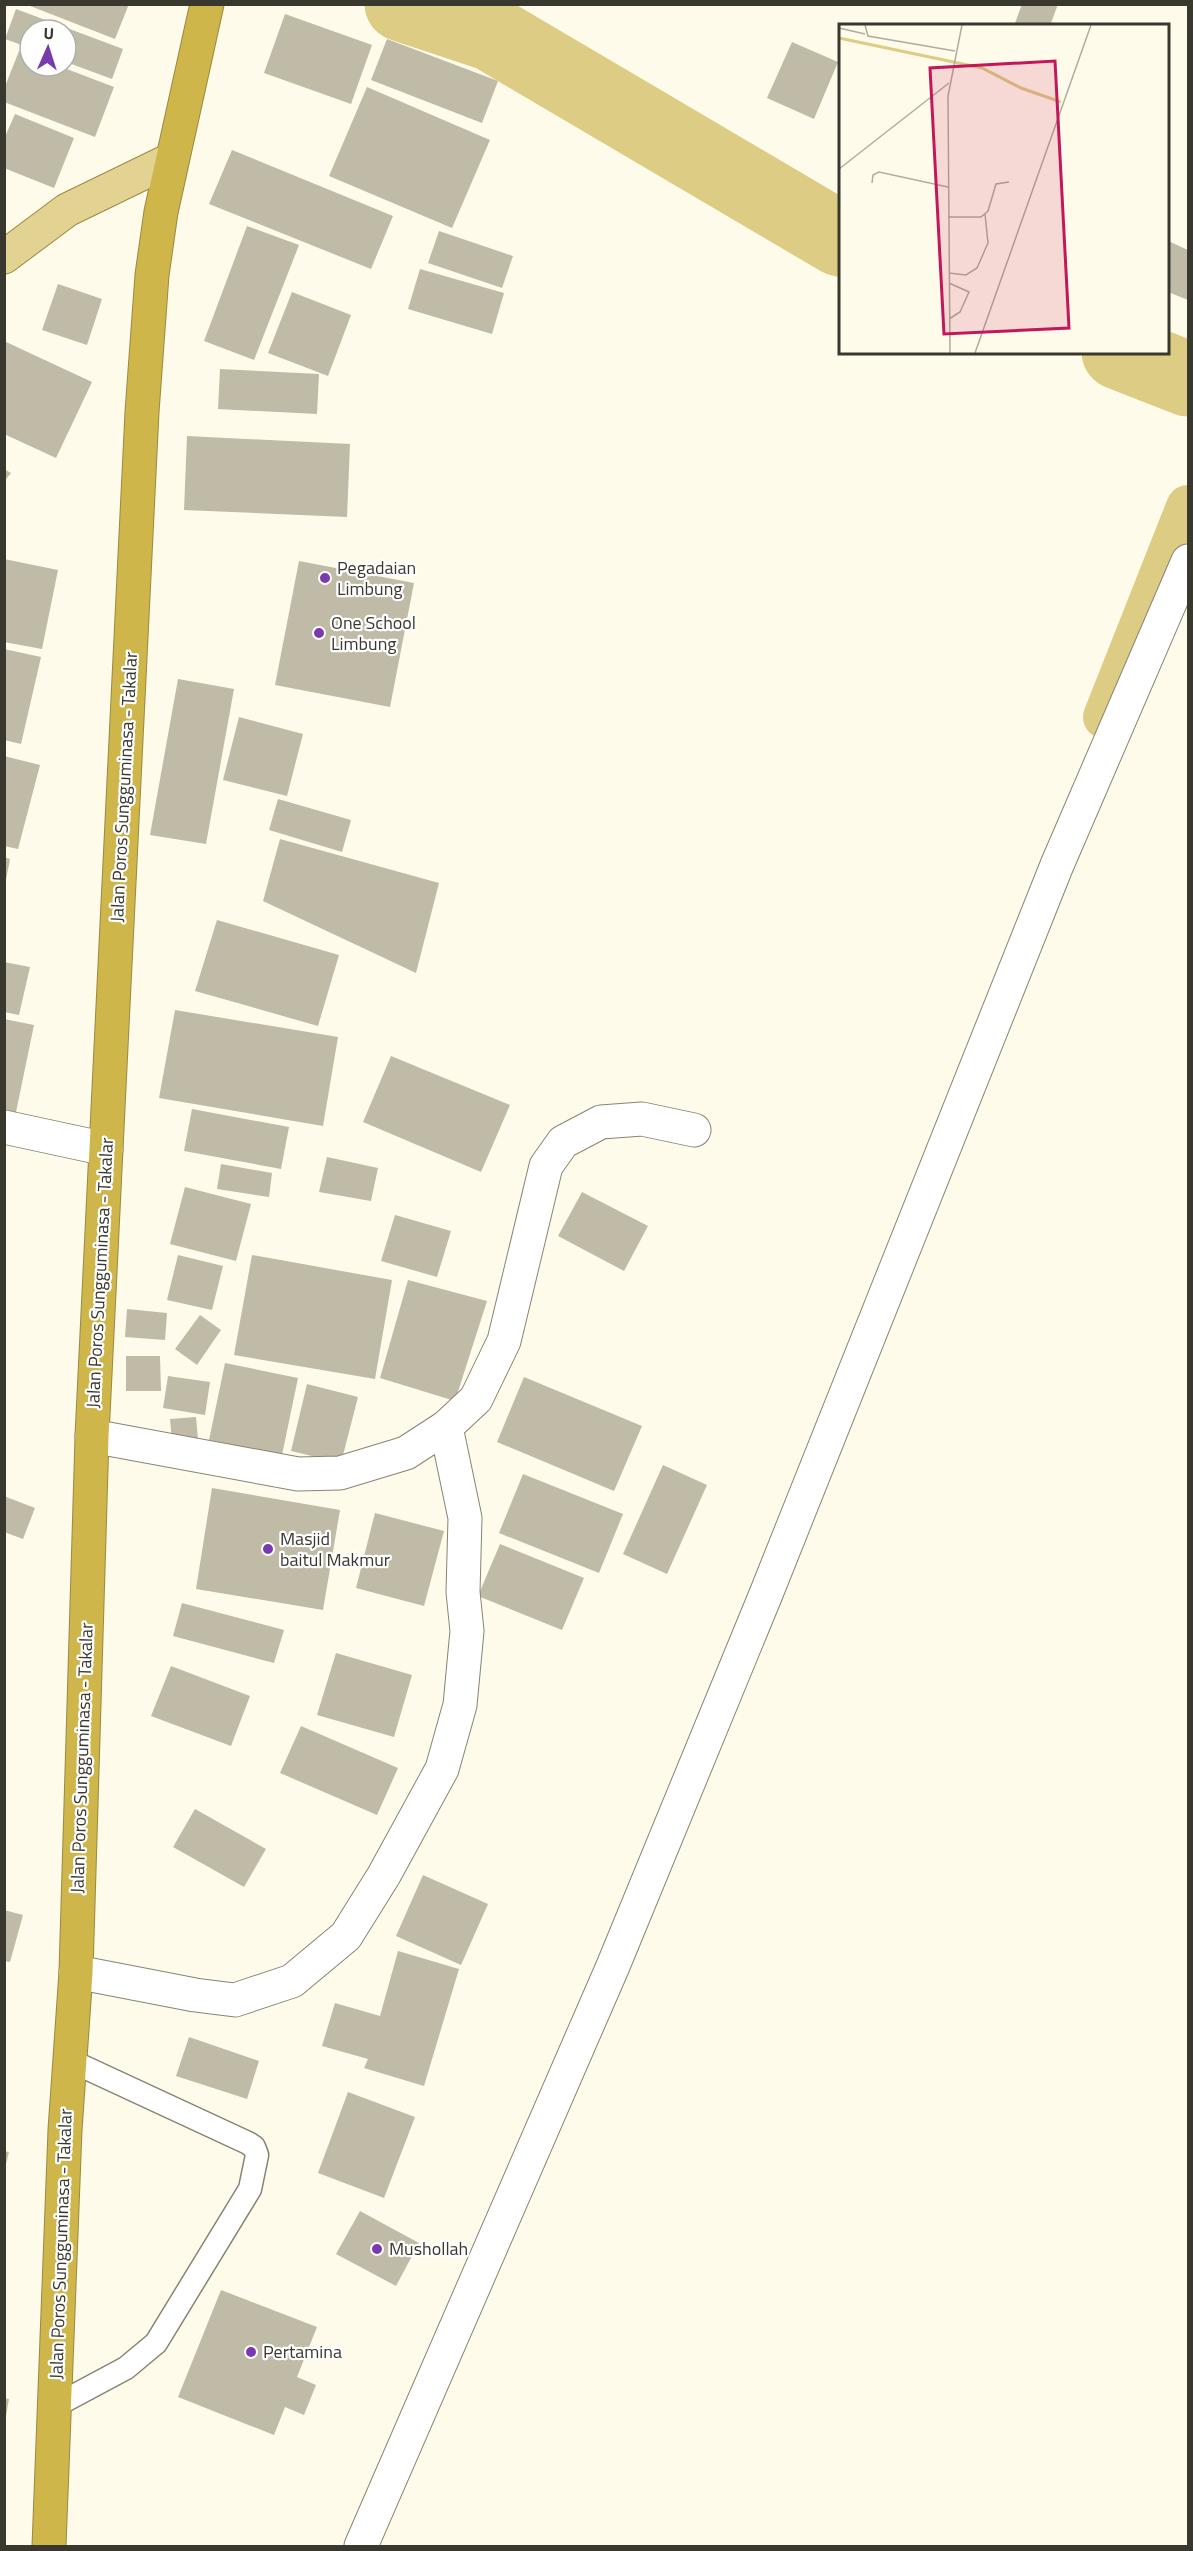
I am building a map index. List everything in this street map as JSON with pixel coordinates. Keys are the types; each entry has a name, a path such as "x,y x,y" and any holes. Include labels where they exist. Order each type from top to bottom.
{"highway":[{"name":"Jalan Poros Sungguminasa - Takalar","path":"49,2547 69,2060 75,1972 92,1436 143,400 152,275 172,159 207,4"}],"main road":[{"path":"4,257 67,210 172,159"}],"street":[{"path":"361,2547 613,1966 770,1583 1057,865 1188,561"},
{"path":"92,1436 298,1474 340,1473 406,1453 446,1427 476,1399 504,1341 546,1166 563,1142 601,1122 642,1119 694,1130"},
{"path":"4,1126 106,1149"},
{"path":"75,1972 195,1995 235,2000 292,1981 346,1936 384,1875 442,1768 460,1705 467,1631 464,1592 465,1518 446,1427"}],"lane":[{"path":"55,2406 126,2368 156,2343 250,2188 257,2155 254,2147 248,2143 69,2060"}],"building":[{"path":"25,4 129,4 115,39 78,25 78,18 61,18"},
{"path":"1022,4 1058,4 1051,24 1015,24"},
{"path":"16,9 40,18 18,18 18,44 5,39"},
{"path":"285,14 372,45 351,104 264,73"},
{"path":"78,32 123,49 112,79 78,66"},
{"path":"387,39 498,81 482,123 371,80"},
{"path":"792,42 838,62 814,119 767,98"},
{"path":"18,54 18,78 78,78 78,73 114,87 95,137 4,102 4,89"},
{"path":"367,87 490,140 452,228 329,176"},
{"path":"15,114 74,138 54,188 4,168 4,139"},
{"path":"232,150 393,216 371,269 209,204"},
{"path":"247,226 299,245 254,360 204,341"},
{"path":"439,231 513,256 502,288 428,263"},
{"path":"1169,241 1188,250 1188,300 1169,292"},
{"path":"420,269 504,293 492,334 408,309"},
{"path":"58,284 102,299 87,345 42,330"},
{"path":"292,292 351,315 328,376 268,353"},
{"path":"4,341 92,382 56,458 4,434"},
{"path":"220,369 319,374 317,414 218,409"},
{"path":"187,436 350,444 347,517 184,510"},
{"path":"4,469 11,473 4,482"},
{"path":"4,559 58,570 42,649 4,642"},
{"path":"299,561 414,583 390,707 275,685"},
{"path":"4,649 41,657 21,744 4,740"},
{"path":"178,679 234,689 206,844 150,835"},
{"path":"239,717 303,734 287,796 223,780"},
{"path":"4,756 40,765 18,849 4,846"},
{"path":"278,799 351,820 342,852 269,830"},
{"path":"280,839 439,883 416,973 263,901"},
{"path":"4,857 10,859 6,880 4,880"},
{"path":"217,920 339,955 318,1026 195,991"},
{"path":"4,962 30,967 19,1015 4,1012"},
{"path":"175,1010 338,1037 323,1126 159,1098"},
{"path":"4,1019 34,1025 15,1117 4,1115"},
{"path":"391,1056 510,1105 481,1172 363,1122"},
{"path":"192,1109 289,1127 281,1169 184,1151"},
{"path":"327,1157 378,1168 371,1201 319,1192"},
{"path":"221,1164 272,1173 269,1197 217,1189"},
{"path":"185,1187 251,1204 236,1261 170,1244"},
{"path":"582,1192 648,1226 624,1271 558,1236"},
{"path":"395,1215 451,1231 437,1277 381,1261"},
{"path":"178,1255 223,1266 212,1310 167,1300"},
{"path":"252,1255 392,1280 375,1379 234,1355"},
{"path":"408,1280 487,1301 455,1401 380,1378"},
{"path":"127,1309 167,1313 165,1340 125,1337"},
{"path":"200,1315 221,1330 197,1365 175,1349"},
{"path":"126,1356 160,1356 161,1391 126,1391"},
{"path":"225,1363 298,1378 282,1455 209,1440"},
{"path":"168,1376 210,1382 205,1415 163,1408"},
{"path":"524,1377 642,1426 614,1491 497,1442"},
{"path":"307,1384 358,1397 341,1463 291,1451"},
{"path":"196,1417 198,1439 172,1441 170,1419"},
{"path":"663,1465 707,1485 667,1574 623,1554"},
{"path":"523,1474 623,1514 599,1573 499,1533"},
{"name":"Masjid baitul Makmur","path":"212,1488 340,1510 323,1610 196,1589"},
{"path":"4,1496 35,1508 23,1539 4,1532"},
{"path":"375,1513 444,1531 424,1606 356,1588"},
{"path":"500,1544 584,1578 562,1630 478,1596"},
{"path":"182,1603 284,1630 274,1663 173,1636"},
{"path":"336,1653 412,1675 394,1737 317,1715"},
{"path":"171,1666 250,1696 231,1746 151,1716"},
{"path":"301,1726 398,1768 377,1815 280,1773"},
{"path":"195,1809 266,1849 244,1887 173,1847"},
{"path":"423,1875 488,1904 461,1965 396,1936"},
{"path":"4,1910 23,1915 10,1962 4,1961"},
{"path":"398,1951 459,1969 424,2086 364,2068 368,2059 322,2046 335,2003 380,2016"},
{"path":"189,2037 259,2061 247,2099 176,2076"},
{"path":"348,2092 415,2117 384,2198 318,2173"},
{"path":"4,2151 9,2152 5,2168 4,2168"},
{"name":"Mushollah","path":"360,2211 419,2243 396,2286 336,2254"},
{"name":"Pertamina","path":"221,2290 317,2327 297,2377 316,2385 304,2415 285,2407 274,2435 178,2397"},
{"path":"4,2398 9,2399 6,2416 4,2416"}],"waterway":[{"path":"402,4 492,34 839,238"},
{"path":"1124,354 1188,379"},
{"path":"1105,717 1188,507"}],"place":[{"name":"Pegadaian Limbung","path":"325,578"},
{"name":"One School Limbung","path":"319,633"},
{"name":"Masjid baitul Makmur","path":"268,1549"},
{"name":"Mushollah","path":"377,2249"},
{"name":"Pertamina","path":"251,2352"}]}
